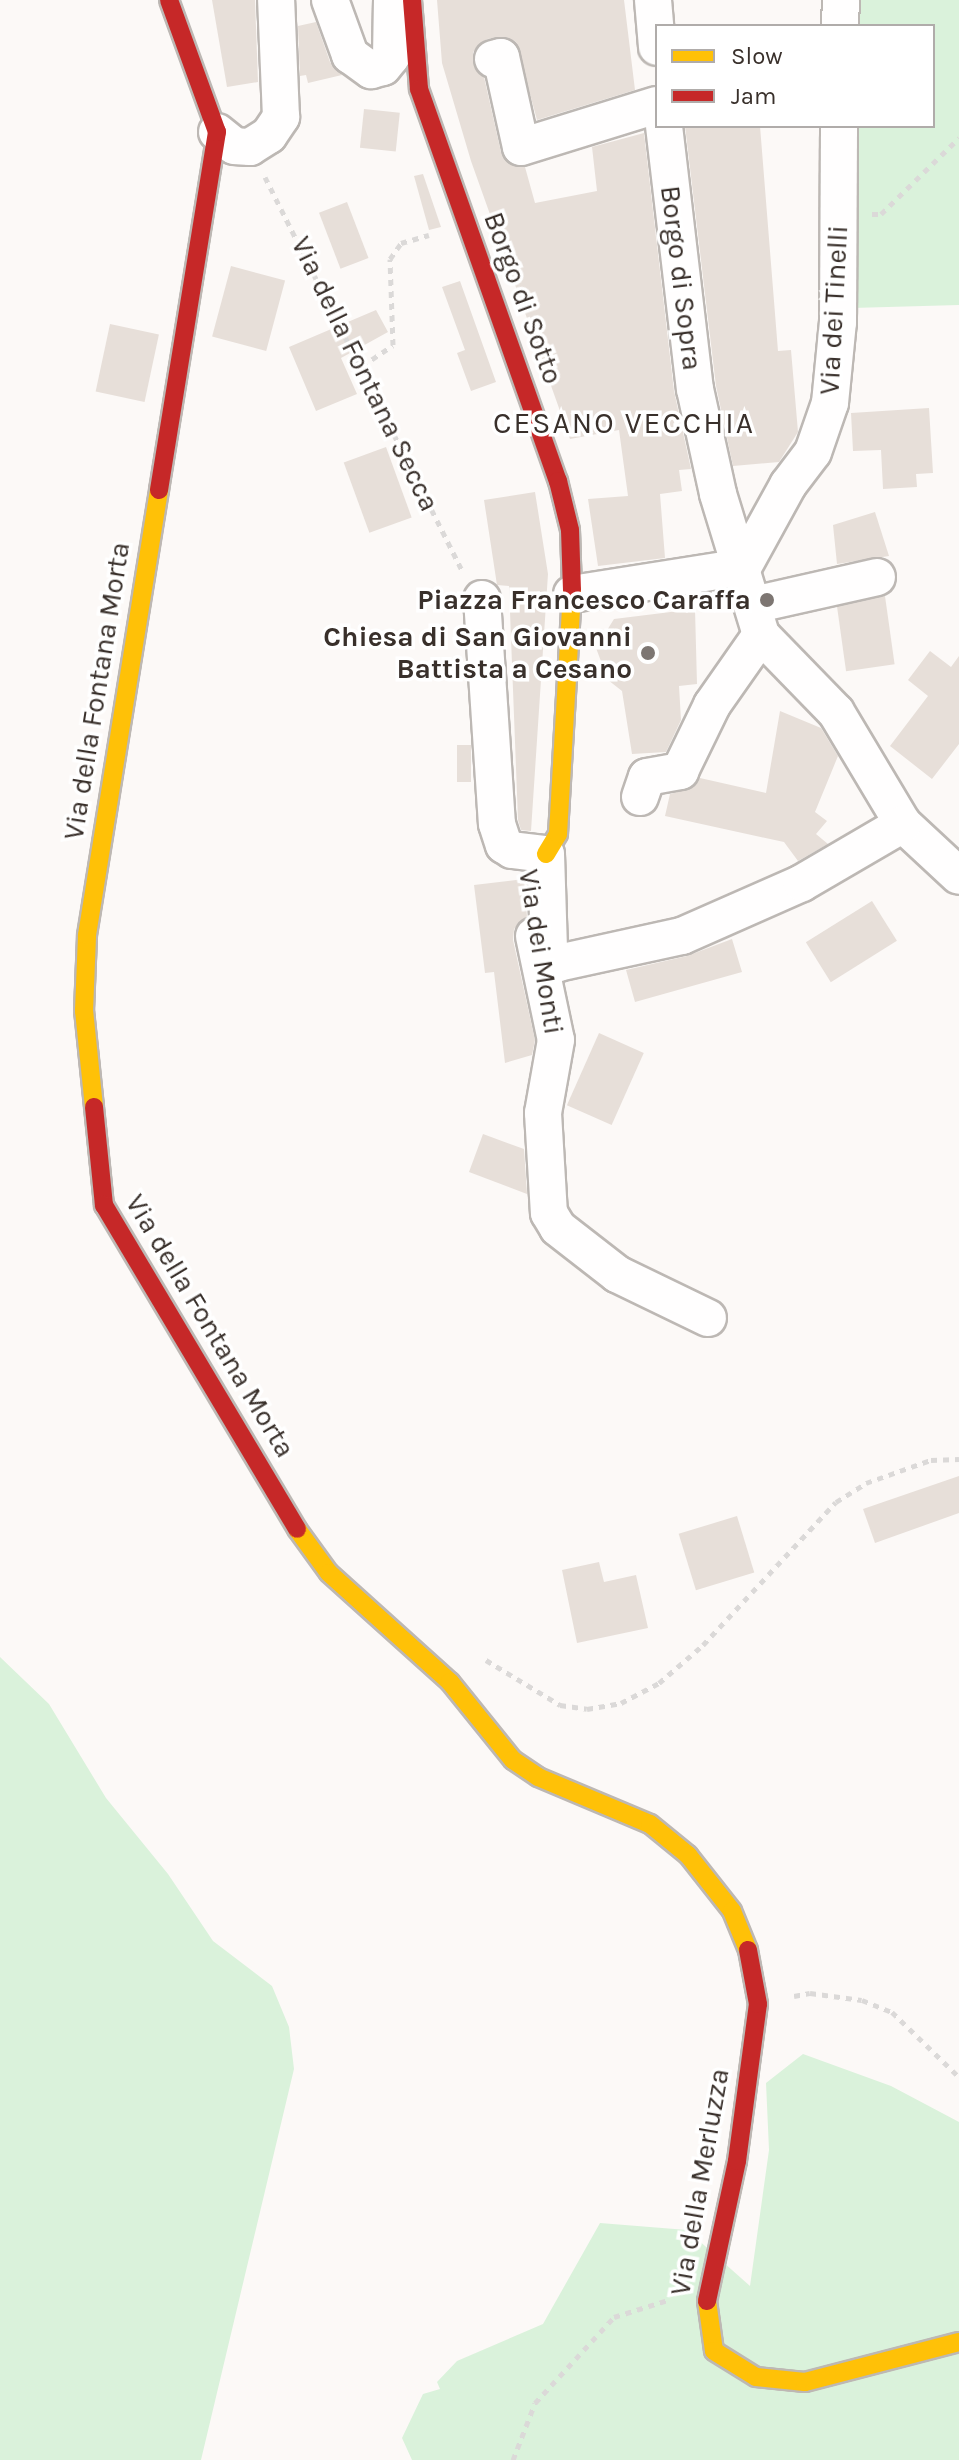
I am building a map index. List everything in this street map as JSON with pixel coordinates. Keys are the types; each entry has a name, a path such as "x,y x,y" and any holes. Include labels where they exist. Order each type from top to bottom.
{"street":[{"path":"169,0 217,132 234,146 250,147 269,135 283,109 276,0"},
{"path":"330,0 350,55 371,70 383,67 391,57 392,0"},
{"name":"Borgo di Sotto","path":"412,0 430,74 558,481 570,530 572,594 559,825 536,852"},
{"path":"653,0 655,24"},
{"path":"840,24 841,0"},
{"path":"493,59 501,57 521,147 655,106"},
{"name":"Borgo di Sopra","path":"664,128 695,389 718,494 743,567"},
{"name":"Via dei Tinelli","path":"743,567 788,485 813,452 827,416 838,322 839,128"},
{"name":"Via della Fontana Morta","path":"217,132 87,935 84,1011 104,1205 300,1534 329,1573 450,1682 513,1760 538,1777 641,1818 688,1855 738,1923 752,1961 758,2004"},
{"path":"572,594 743,567 757,620 836,712 903,824 959,876"},
{"path":"640,797 647,777 680,771 757,620 877,577"},
{"path":"482,599 497,824 504,845 536,852 549,949 558,963 567,965 682,936 802,883 903,824"},
{"name":"Via dei Monti","path":"536,852 531,922 556,1040 543,1113 549,1213 558,1228 617,1274 708,1318"},
{"name":"Via della Merluzza","path":"758,2004 737,2161 706,2297 706,2328 714,2351 737,2370 767,2379 814,2381 959,2342"}],"path":[{"path":"839,214 881,214 959,138"},
{"name":"Via della Fontana Secca","path":"250,147 473,592 482,599"},
{"path":"362,366 393,345 390,259 401,243 439,232"},
{"path":"477,1653 560,1705 587,1709 621,1703 659,1683 703,1645 836,1502 866,1483 931,1460 959,1459"},
{"path":"758,2004 810,1993 862,2000 917,2031 959,2077"},
{"path":"513,2460 535,2403 614,2317 653,2301 706,2297"}],"green space":[{"path":"855,0 959,0 959,305 852,308 853,128 935,128 935,24 853,24"},
{"path":"0,1657 49,1704 106,1798 168,1874 213,1941 272,1986 289,2027 294,2069 201,2460 0,2460"},
{"path":"803,2054 891,2086 959,2122 959,2460 412,2460 402,2438 423,2394 440,2389 437,2382 457,2361 543,2324 600,2223 687,2230 750,2286 769,2150 766,2083"}],"building":[{"path":"212,0 255,0 258,82 227,87"},
{"path":"437,0 624,0 635,90 537,120 516,42 506,37 487,39 473,52 473,63 484,77 501,152 507,162 525,167 535,203 597,191 592,147 644,133 674,391 691,469 679,470 682,491 660,494 665,558 598,566 588,499 628,496 619,430 570,439 471,161 442,63"},
{"path":"316,22 330,62 342,75 308,83 306,75 300,76 298,26"},
{"path":"364,109 400,113 396,152 360,148"},
{"path":"685,128 760,128 778,351 791,350 798,432 779,462 733,466 716,386"},
{"path":"423,174 441,227 429,230 414,176"},
{"path":"347,202 369,258 340,269 319,213"},
{"path":"231,266 285,280 266,351 212,337"},
{"path":"460,281 496,382 471,391 457,353 465,350 442,287"},
{"path":"376,310 388,332 341,358 357,394 316,411 289,347"},
{"path":"110,324 159,334 145,402 96,391"},
{"path":"929,408 933,473 916,474 917,487 883,489 881,450 853,451 851,413"},
{"path":"386,447 412,517 369,533 344,462"},
{"path":"535,492 548,574 531,831 521,830 518,820 509,586 497,585 484,500"},
{"path":"875,512 889,556 837,564 833,525"},
{"path":"885,596 895,664 846,671 836,603"},
{"name":"Chiesa di San Giovanni Battista a Cesano","path":"695,609 697,684 679,686 681,720 666,752 632,754 622,691 608,680 596,648 614,619"},
{"path":"930,651 951,667 959,656 959,744 932,779 890,746 928,696 908,680"},
{"path":"780,711 821,728 838,756 815,812 827,821 816,834 828,844 798,861 784,842 665,816 670,794 692,788 700,778 766,793"},
{"path":"457,745 471,745 471,782 457,782"},
{"path":"524,879 527,917 514,929 513,940 535,1040 532,1055 505,1063 494,972 485,973 474,885"},
{"path":"872,901 897,941 831,982 806,942"},
{"path":"732,939 742,972 635,1002 626,970 687,956"},
{"path":"599,1033 644,1053 612,1125 567,1105"},
{"path":"483,1134 524,1149 527,1194 469,1172"},
{"path":"959,1476 959,1513 875,1543 863,1509"},
{"path":"737,1516 754,1572 696,1590 679,1534"},
{"path":"599,1562 604,1582 636,1575 648,1628 577,1643 562,1570"}],"traffic: slow":[{"path":"94,1107 84,1011 87,935 159,490"},
{"path":"546,854 558,834 572,590"},
{"path":"297,1529 329,1573 450,1682 513,1760 538,1777 650,1824 688,1855 732,1911 748,1950"},
{"path":"707,2301 714,2351 756,2377 805,2382 959,2342"}],"traffic: jam":[{"path":"159,490 217,132 169,0"},
{"path":"412,0 419,89 558,481 570,530 572,590"},
{"path":"94,1107 104,1205 297,1529"},
{"path":"707,2301 737,2161 758,2004 748,1950"}],"place":[{"name":"Piazza Francesco Caraffa","path":"767,600"},
{"name":"Chiesa di San Giovanni Battista a Cesano","path":"648,653"}],"district":[{"name":"CESANO VECCHIA","path":"624,423"}]}
